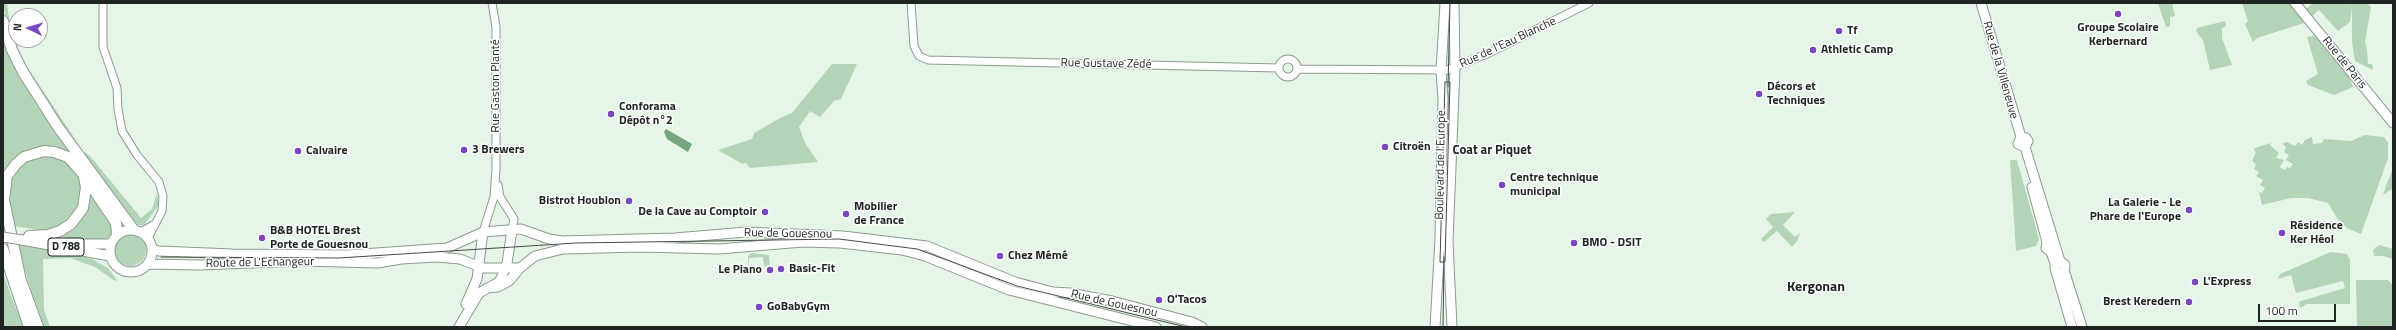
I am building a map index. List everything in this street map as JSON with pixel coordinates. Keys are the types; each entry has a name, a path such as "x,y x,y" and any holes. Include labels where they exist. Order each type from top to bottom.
{"highway":[{"path":"3,21 12,50 35,91 58,127 141,233"},
{"path":"21,281 4,200 8,176 16,164 24,157 44,151 54,152 68,157 83,174 116,223 117,234"},
{"path":"24,237 48,235 60,231 79,216 84,208 86,197 83,174"},
{"path":"3,220 21,281 38,327"},
{"path":"3,249 29,327"}],"main road":[{"name":"Boulevard de l'Europe","path":"1445,3 1448,70 1448,241 1452,327"},
{"name":"Boulevard de l'Europe","path":"1435,327 1440,231 1443,99 1448,70 1454,3"},
{"name":"Rue de la Villeneuve","path":"1981,3 2021,137 2024,137 2028,141 2024,147 2052,246 2082,327"},
{"name":"Rue de Paris","path":"2294,3 2393,123"},
{"name":"Rue de Gouesnou","path":"367,253 447,248 483,232 522,229 549,239 562,241 675,238 746,232 822,234 904,242 927,246 1015,282 1053,292 1070,293 1112,301 1192,322 1202,327"},
{"path":"459,327 479,293 499,282 506,268 512,230"},
{"name":"D 788","path":"3,231 110,256"},
{"name":"Rue Gaston Planté","path":"455,327 473,289 479,267 483,232"},
{"path":"141,233 152,249 148,264 138,271 126,272 117,267 110,256 110,244 117,234 141,233"},
{"name":"D 788","path":"3,237 24,237 96,246 110,244"},
{"name":"Rue de Gouesnou","path":"487,288 492,288 506,283 520,268 542,253 568,248 640,247 719,249 804,242 840,243 902,250 925,256 1009,290 1156,327"},
{"name":"Route de L'Echangeur","path":"152,249 159,251 232,254 308,253 332,255 367,253"},
{"name":"Route de L'Echangeur","path":"148,264 200,265 302,261 373,263 436,257 460,259 479,267"},
{"name":"Rue de la Villeneuve","path":"2059,266 2072,327"},
{"path":"479,267 520,268"}],"street":[{"path":"103,3 103,47 117,88 118,109 122,131 162,190 162,211 153,225 141,233"},
{"name":"Rue Gaston Planté","path":"483,232 494,197 496,169 496,27 492,3"},
{"name":"Rue Gustave Zédé","path":"911,3 914,46 923,59 934,61 1279,68"},
{"name":"Rue de l'Eau Blanche","path":"1448,70 1589,3"},
{"path":"1289,60 1294,62 1297,69 1292,76 1287,77 1282,75 1279,68 1282,62 1289,60"},
{"path":"1297,69 1448,70"},
{"name":"Rue Gaston Planté","path":"496,169 500,197 514,219 512,230"}],"shaded area":[{"path":"3,3 7,3 8,34"},
{"path":"2158,3 2172,3 2175,16 2170,17 2170,26 2166,27"},
{"path":"2242,3 2290,3 2307,22 2257,38 2253,42 2245,24 2248,21"},
{"path":"2313,3 2368,4 2371,7 2365,42 2368,64 2372,64 2373,70 2355,61 2352,42 2352,7 2350,22 2338,31 2319,10 2312,16 2306,9"},
{"path":"2225,21 2226,26 2222,28 2222,38 2232,65 2210,70 2203,40 2196,31 2197,28"},
{"path":"3,29 8,41 8,48 13,48 127,226 119,229 65,154 25,153 3,187"},
{"path":"2316,35 2347,71 2353,87 2334,95 2308,85 2306,81 2318,74 2307,37"},
{"path":"15,48 18,48 22,59 83,151 90,156 141,218 152,209 157,193 159,205 144,225 138,225 128,215 37,92"},
{"path":"832,64 857,64 841,99 834,101 820,117 810,111 799,127 805,143 818,162 750,168 746,163 742,164 718,150 752,139 754,133 792,113"},
{"path":"666,129 692,144 688,152 667,139 664,132"},
{"path":"2365,135 2384,137 2388,142 2388,158 2361,234 2347,228 2337,218 2328,203 2308,198 2291,198 2262,205 2259,192 2262,193 2265,188 2260,185 2263,180 2256,176 2259,172 2254,169 2256,164 2252,161 2256,152 2254,150 2255,148 2271,143 2270,145 2279,153 2276,158 2284,160 2280,167 2285,170 2287,167 2290,168 2293,164 2286,160 2289,155 2284,152 2286,147 2282,144 2287,142 2295,146 2298,142 2302,145 2305,140 2312,137 2313,144 2322,143 2324,139 2351,141"},
{"path":"43,155 54,156 67,161 77,170 83,184 83,197 76,214 66,223 54,229 39,230 12,226 8,195 10,181 16,169 29,159"},
{"path":"2010,160 2017,160 2039,239 2036,246 2016,251"},
{"path":"2393,168 2393,188 2383,195 2386,186"},
{"path":"90,190 112,224 113,232 107,239 98,242 63,237 63,233"},
{"path":"1795,212 1783,225 1795,237 1800,233 1797,241 1792,247 1777,231 1764,242 1761,239 1773,227 1766,219 1771,214"},
{"path":"127,234 133,234 142,238 146,250 142,262 133,266 127,266 118,262 114,253 114,247 118,238"},
{"path":"17,244 90,258 108,268 117,280 115,281 95,267 70,258 43,259 44,310 50,327 42,327"},
{"path":"2379,245 2393,249 2393,259 2384,256 2374,256 2373,250"},
{"path":"2331,252 2347,254 2350,260 2350,304 2307,304 2300,308 2299,302 2301,301 2345,288 2343,281 2296,293 2291,275 2278,279 2280,274"},
{"path":"751,253 769,255 770,265 764,266 763,257 749,258 749,274 748,256"},
{"path":"3,273 12,298 23,327 3,327"},
{"path":"2356,280 2388,280 2391,283 2393,287 2393,327 2357,327"}],"tram line":[{"path":"1448,87 1450,3"},
{"path":"1445,82 1450,82 1445,262 1440,262 1445,82"},
{"path":"161,257 339,258 576,243 839,239 917,249 1017,286 1186,327"},
{"path":"1443,327 1444,257"}],"place":[{"name":"Groupe Scolaire Kerbernard","path":"2118,14"},
{"name":"Tf","path":"1839,31"},
{"name":"Athletic Camp","path":"1813,50"},
{"name":"Décors et Techniques","path":"1759,94"},
{"name":"Conforama Dépôt n°2","path":"611,114"},
{"name":"Citroën","path":"1385,147"},
{"name":"3 Brewers","path":"464,150"},
{"name":"Calvaire","path":"298,151"},
{"name":"Centre technique municipal","path":"1502,185"},
{"name":"Bistrot Houblon","path":"629,201"},
{"name":"La Galerie - Le Phare de l'Europe","path":"2189,210"},
{"name":"De la Cave au Comptoir","path":"765,212"},
{"name":"Mobilier de France","path":"846,214"},
{"name":"Résidence Ker Héol","path":"2282,233"},
{"name":"B&B HOTEL Brest Porte de Gouesnou","path":"262,238"},
{"name":"BMO - DSIT","path":"1574,243"},
{"name":"Chez Mémé","path":"1000,256"},
{"name":"Basic-Fit","path":"781,269"},
{"name":"Le Piano","path":"770,270"},
{"name":"L'Express","path":"2195,282"},
{"name":"O'Tacos","path":"1159,300"},
{"name":"Brest Keredern","path":"2189,302"},
{"name":"GoBabyGym","path":"759,307"}],"district":[{"name":"Coat ar Piquet","path":"1492,151"},
{"name":"Kergonan","path":"1816,288"}]}
